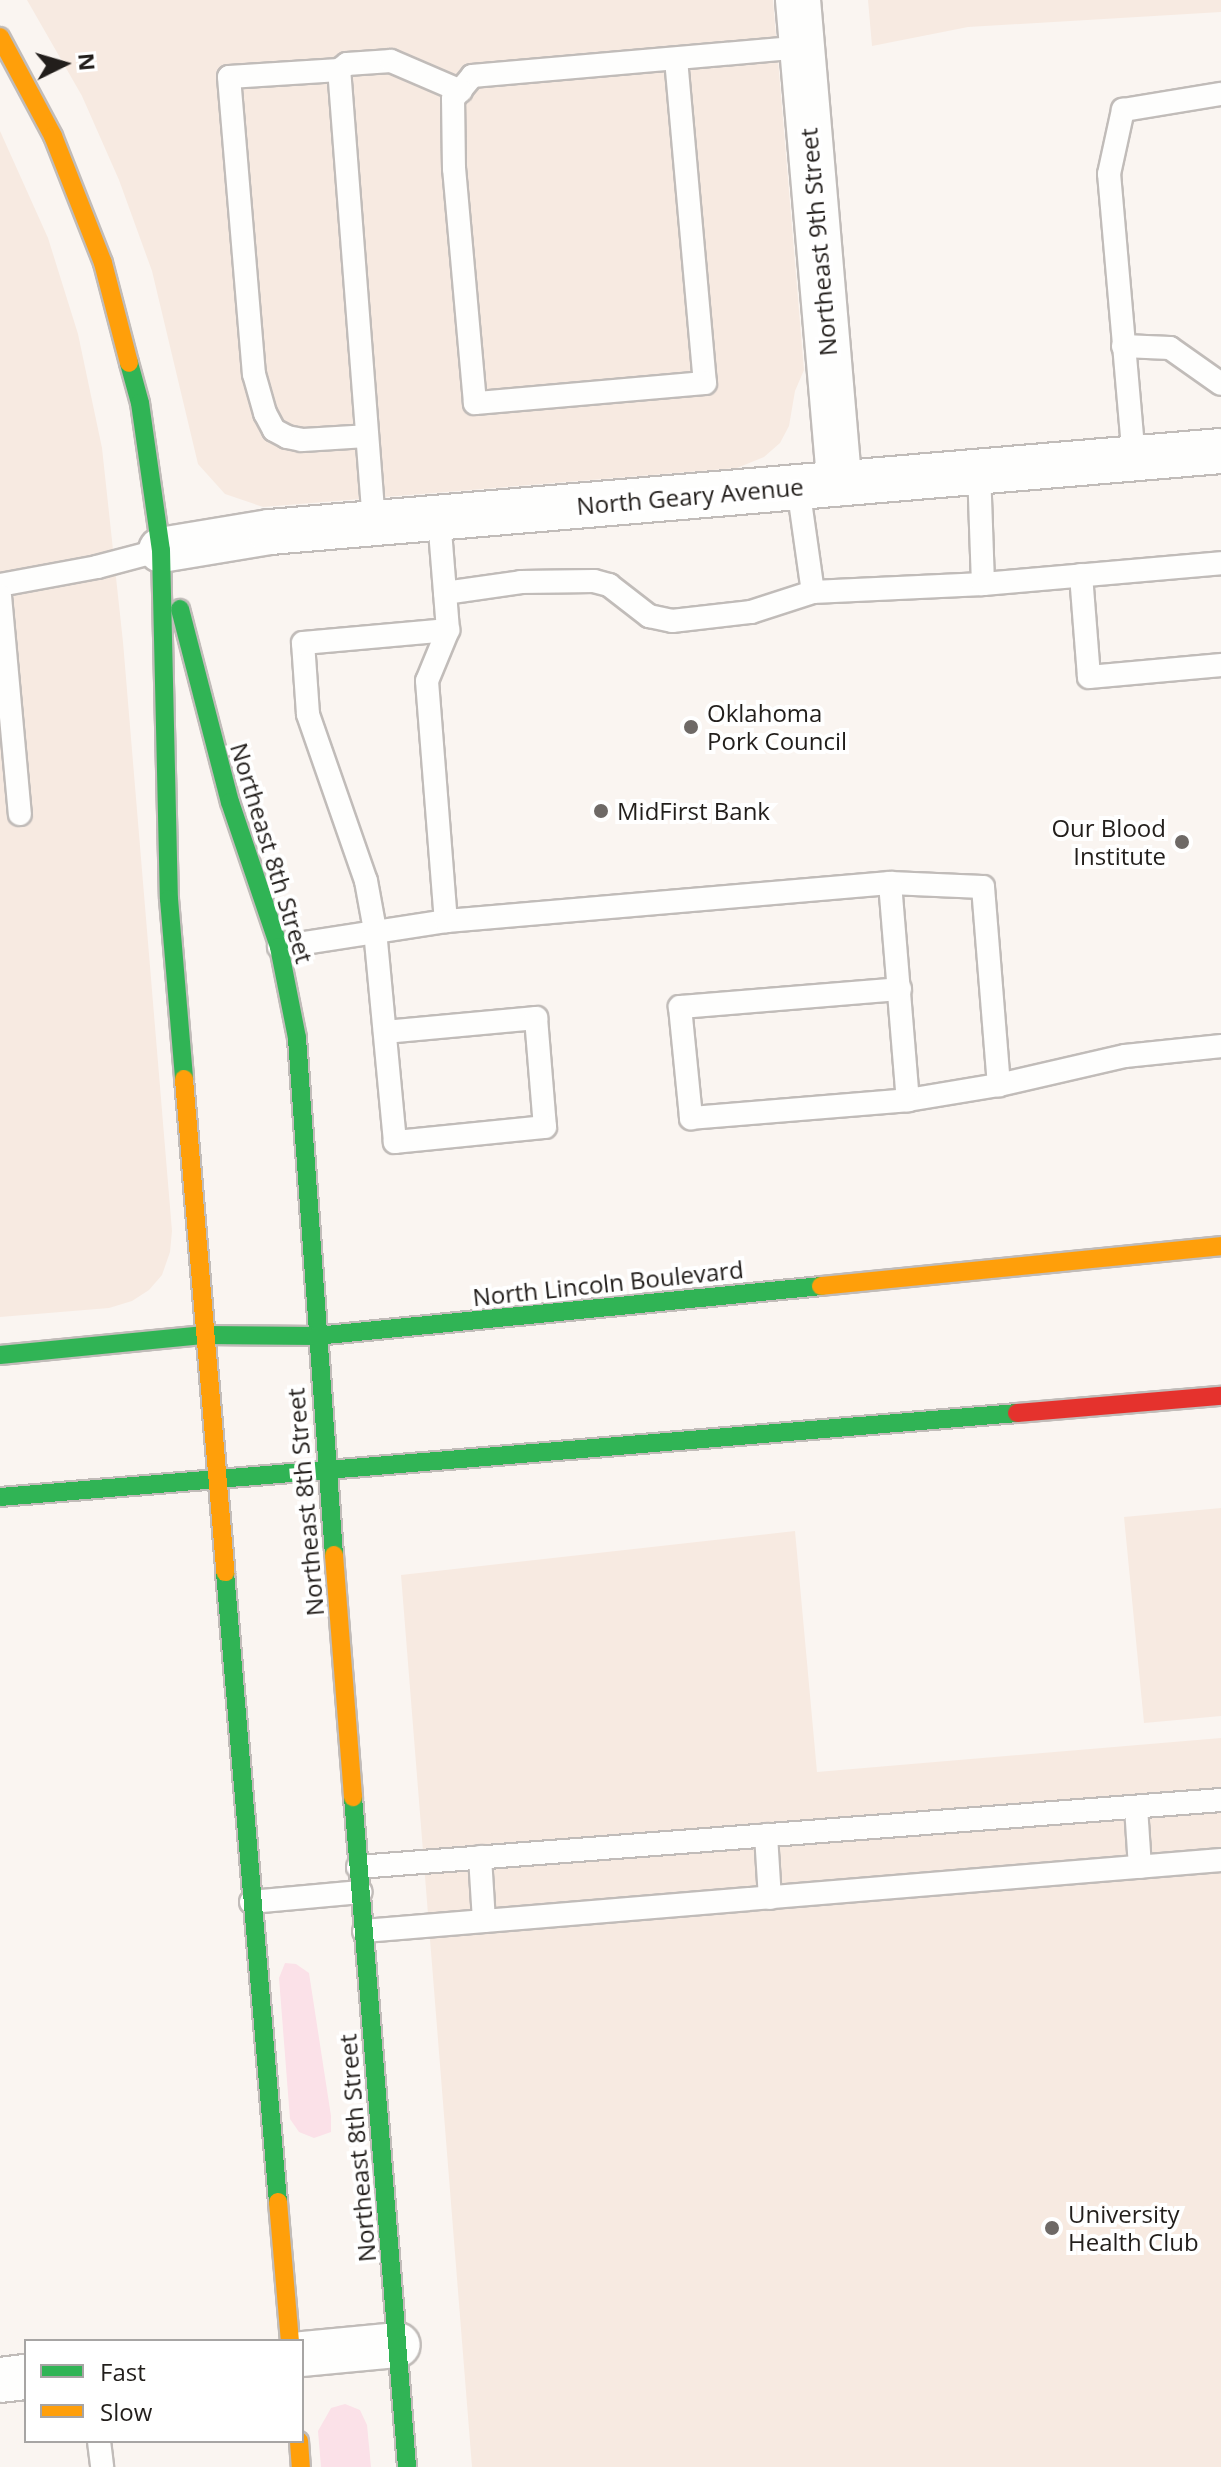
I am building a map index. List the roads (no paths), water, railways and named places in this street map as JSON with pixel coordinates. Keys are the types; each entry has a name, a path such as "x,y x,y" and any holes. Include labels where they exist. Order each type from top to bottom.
{"main road":[{"name":"Northeast 8th Street","path":"0,37 53,136 103,263 140,403 161,550 169,899 290,2339"},
{"name":"Northeast 8th Street","path":"161,550 189,636 230,802 279,947 297,1038 316,1336 407,2467"},
{"name":"North Lincoln Boulevard","path":"0,1355 205,1335 316,1336 1221,1246"},
{"path":"0,1497 1221,1396"},
{"path":"299,2443 301,2467"}],"street":[{"name":"Northeast 9th Street","path":"798,0 818,485"},
{"name":"North Geary Avenue","path":"161,550 270,532 1221,451"},
{"path":"304,2354 398,2345"},
{"path":"0,2380 24,2377"}],"lane":[{"path":"676,59 705,383 475,403 454,169 453,99 472,76 802,47"},
{"path":"367,436 302,440 287,437 274,430 265,413 254,374 229,77 339,70 347,64 391,61 461,91"},
{"path":"339,70 374,523"},
{"path":"1134,459 1109,174 1123,110 1221,94"},
{"path":"1123,346 1170,348 1221,384"},
{"path":"979,472 983,584"},
{"path":"813,592 818,485"},
{"path":"439,518 448,630 427,681 446,921"},
{"path":"0,585 97,567 161,550"},
{"path":"445,593 521,582 594,581 609,585 649,616 672,621 751,612 813,592 983,584 1221,563"},
{"path":"1081,575 1089,677 1221,665"},
{"path":"0,596 20,814"},
{"path":"385,1032 536,1018 545,1127 395,1142 375,930 366,881 308,714 303,643 448,630"},
{"path":"279,947 446,921 890,883 983,887 999,1085"},
{"path":"890,883 908,1100"},
{"path":"900,989 680,1007 691,1118 908,1100 999,1085 1125,1056 1221,1046"},
{"path":"358,1867 1221,1800"},
{"path":"1136,1807 1140,1867"},
{"path":"766,1835 770,1898"},
{"path":"480,1857 484,1921"},
{"path":"364,1931 1221,1860"},
{"path":"251,1902 361,1892"},
{"path":"99,2443 102,2467"}],"place":[{"name":"Oklahoma Pork Council","path":"691,727"},
{"name":"MidFirst Bank","path":"601,811"},
{"name":"Our Blood Institute","path":"1182,842"},
{"name":"University Health Club","path":"1052,2228"}]}
